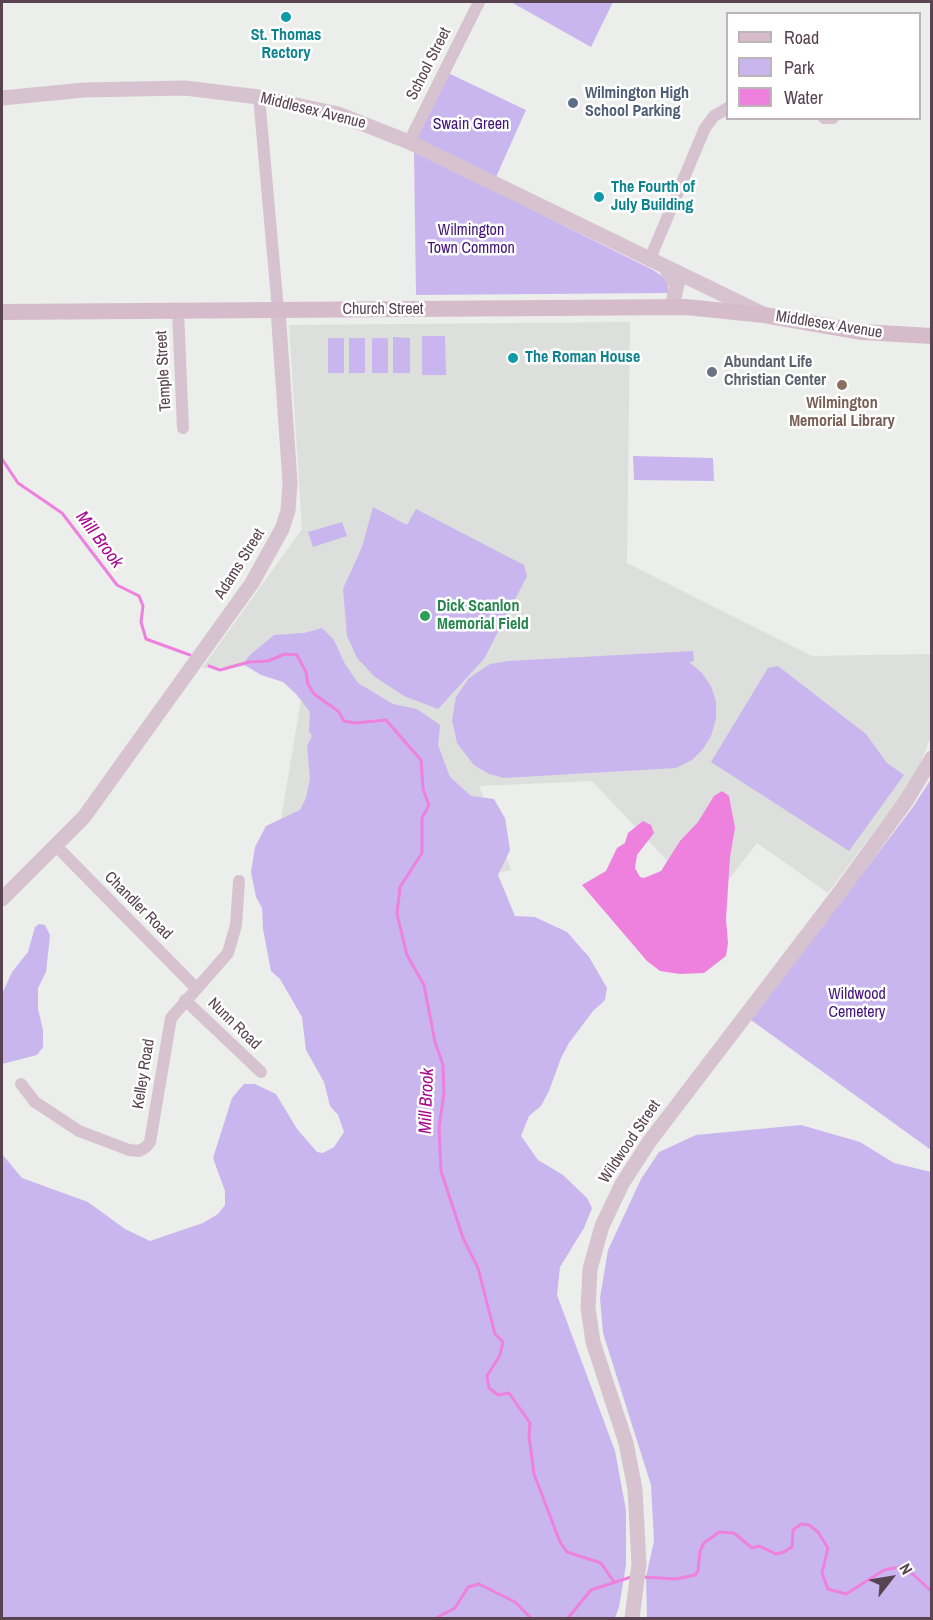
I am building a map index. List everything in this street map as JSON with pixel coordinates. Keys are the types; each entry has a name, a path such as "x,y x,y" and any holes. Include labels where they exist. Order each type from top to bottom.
{"main road":[{"name":"Church Street","path":"2,312 672,306 764,315"},
{"name":"Middlesex Avenue","path":"764,315 845,330 932,336"}],"street":[{"name":"School Street","path":"409,142 479,2"},
{"name":"Middlesex Avenue","path":"2,98 155,88 200,89 259,97 349,117 409,142 648,261 764,315"},
{"name":"Adams Street","path":"2,899 57,847 84,817 246,593 282,529 288,511 290,482 278,310 259,97"},
{"path":"648,261 705,128 714,116 726,109"},
{"path":"665,268 677,285 672,306"},
{"name":"Temple Street","path":"178,311 183,428"},
{"name":"Wildwood Street","path":"632,1618 639,1564 637,1508 632,1471 597,1355 588,1308 590,1269 602,1226 622,1184 649,1142 843,888 906,801 932,759"},
{"name":"Chandler Road","path":"57,847 196,988"},
{"name":"Kelley Road","path":"21,1084 34,1102 69,1126 129,1150 142,1150 150,1142 170,1022 185,999 228,953 236,925 239,881"},
{"name":"Nunn Road","path":"185,999 261,1072"}],"shaded area":[{"path":"630,322 627,563 812,656 931,654 931,737 919,766 897,801 828,893 757,843 709,905 592,781 479,786 511,870 480,876 274,861 307,664 202,668 302,529 289,325"}],"green space":[{"path":"511,2 613,2 591,47"},
{"name":"Swain Green","path":"448,73 526,110 496,177 415,139"},
{"name":"Wilmington Town Common","path":"414,151 653,270 665,278 668,293 416,295"},
{"path":"422,336 445,336 446,375 422,375"},
{"path":"393,337 410,338 410,373 393,373"},
{"path":"328,338 344,338 344,373 328,373"},
{"path":"349,338 365,338 365,373 349,373"},
{"path":"372,338 388,338 388,373 372,373"},
{"path":"633,456 713,458 714,481 634,480"},
{"name":"Dick Scanlon Memorial Field","path":"373,507 407,525 416,509 524,565 527,576 484,659 438,709 404,696 375,677 357,658 347,636 343,589 362,547"},
{"path":"342,522 347,536 313,547 308,532"},
{"path":"322,628 334,640 345,664 358,683 393,704 417,709 440,725 438,745 450,777 471,796 494,799 505,818 510,850 498,875 515,916 535,917 567,932 589,957 607,988 605,1000 593,1011 569,1043 549,1091 541,1106 529,1116 521,1136 538,1160 563,1175 587,1198 592,1208 584,1228 560,1267 557,1295 615,1451 626,1510 626,1565 619,1607 615,1618 2,1618 2,1154 22,1178 88,1202 125,1229 150,1241 203,1223 218,1214 225,1205 225,1191 213,1158 232,1098 244,1084 255,1084 276,1094 297,1129 317,1152 323,1153 334,1147 344,1132 338,1115 330,1106 324,1082 306,1050 302,1017 280,979 271,971 263,929 262,908 256,897 251,872 255,847 266,826 300,810 306,798 310,779 307,746 312,736 309,731 310,712 296,694 283,682 261,675 243,664 274,635 304,633"},
{"path":"693,651 694,661 689,662 702,673 711,686 716,701 716,719 711,736 703,749 692,760 676,768 504,778 489,774 474,765 457,743 452,720 456,697 469,678 490,664 508,661"},
{"path":"778,666 866,734 887,763 904,775 849,851 711,762 768,668"},
{"name":"Wildwood Cemetery","path":"931,779 931,1150 751,1020 913,807"},
{"path":"39,924 45,925 50,935 46,972 38,988 43,1047 37,1055 2,1064 2,994 12,972 28,952 35,927"},
{"path":"801,1125 860,1142 894,1163 931,1172 931,1618 647,1618 646,1577 654,1541 651,1485 603,1333 600,1298 608,1250 641,1179 659,1152 696,1135"}],"water":[{"path":"722,791 729,796 735,828 730,857 726,956 704,973 680,974 660,971 647,961 582,885 606,871 617,848 625,843 628,833 643,821 651,825 654,833 637,855 635,868 640,877 644,878 661,871 680,841 698,822 714,796"}],"waterway":[{"name":"Mill Brook","path":"2,459 18,483 62,513 117,585 139,596 143,606 141,622 146,639 190,655"},
{"name":"Mill Brook","path":"209,666 220,670 249,662 268,661 285,654 297,655 314,694 338,711 344,721 355,723 386,720 421,760 423,789 429,805 422,818 422,853 400,887 397,914 407,955 424,985 435,1042 443,1065 444,1093 439,1127 441,1171 463,1238 478,1268 495,1334 503,1342 500,1355 487,1376 489,1388 498,1395 509,1393 530,1423 529,1436 534,1474 560,1542 567,1552 601,1563 614,1582"},
{"path":"643,1577 676,1579 695,1575 698,1571 700,1551 704,1543 719,1532 734,1533 752,1548 759,1546 776,1554 784,1552 792,1547 793,1530 801,1524 809,1525 818,1532 828,1548 822,1573 828,1589 846,1594 884,1570 900,1567 914,1575 932,1592"},
{"path":"568,1618 591,1590 634,1576"},
{"path":"436,1618 455,1608 468,1587 479,1584 515,1602 531,1618"}],"place":[{"name":"St. Thomas Rectory","path":"286,17"},
{"name":"Wilmington High School Parking","path":"573,103"},
{"name":"The Fourth of July Building","path":"599,197"},
{"name":"The Roman House","path":"513,358"},
{"name":"Abundant Life Christian Center","path":"712,372"},
{"name":"Wilmington Memorial Library","path":"842,385"},
{"name":"Dick Scanlon Memorial Field","path":"425,616"}]}
